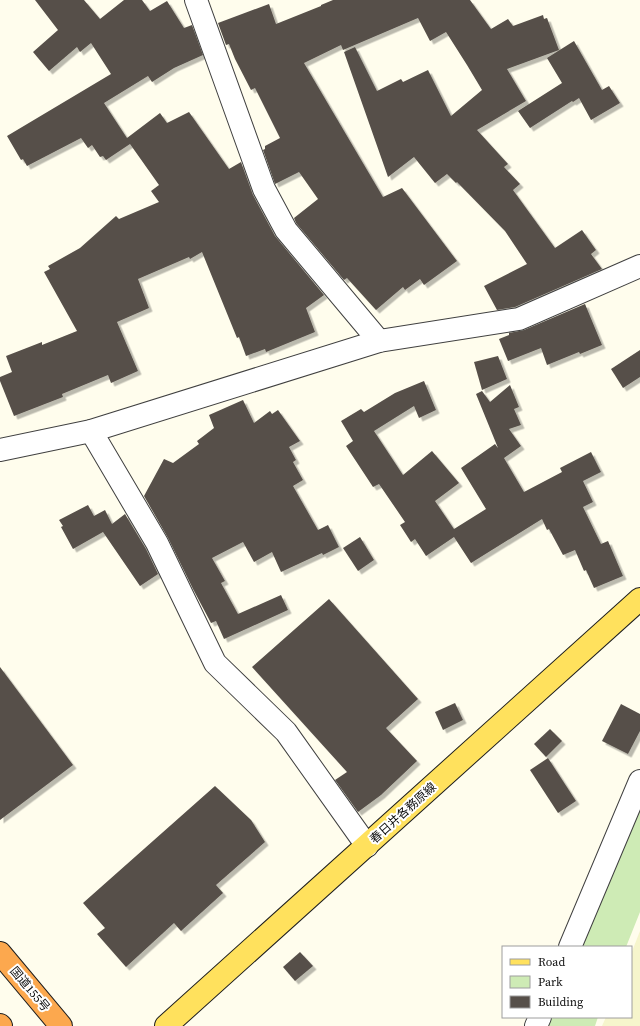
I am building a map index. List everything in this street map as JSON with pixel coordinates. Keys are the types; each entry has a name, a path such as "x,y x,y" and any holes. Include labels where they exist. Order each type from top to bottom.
{"highway":[{"name":"国道155号","path":"0,952 61,1026"}],"main road":[{"name":"春日井各務原線","path":"166,1026 640,599"}],"street":[{"path":"196,0 264,189 282,224 380,341"},
{"path":"0,450 91,431 380,341 519,319 640,266"},
{"path":"91,431 157,543 215,663 286,732 367,846"},
{"path":"570,946 640,781"}],"green space":[{"path":"640,793 640,912 626,946 575,946"},
{"path":"640,931 640,1026 602,1026 606,1018 632,1018 632,951"},
{"path":"547,1018 598,1018 595,1026 543,1026"}],"building":[{"path":"35,0 84,0 100,19 124,0 142,0 150,11 167,1 184,28 192,25 203,55 174,68 152,82 148,76 104,103 127,138 160,113 167,123 189,112 229,169 241,162 253,195 275,236 324,295 306,308 315,332 266,352 265,349 246,356 239,337 237,338 202,252 190,259 189,257 138,279 149,308 117,322 138,371 111,383 108,375 62,394 63,397 14,416 0,381 0,377 12,372 6,356 42,342 42,345 77,331 44,272 50,269 48,266 80,248 116,216 119,219 159,202 151,191 159,185 130,144 106,160 103,156 100,157 92,145 88,148 81,138 27,166 23,159 21,160 7,136 111,74 91,43 80,52 77,47 49,71 33,52 58,30"},
{"path":"333,0 470,0 491,29 508,19 513,26 543,15 544,19 547,18 559,50 507,69 526,101 477,130 508,164 504,167 520,184 513,190 555,248 582,230 596,250 591,254 602,269 515,307 497,310 484,286 527,264 505,231 457,182 456,183 447,174 435,183 414,157 388,177 344,52 355,47 377,91 401,79 403,82 428,70 451,116 482,90 446,32 430,41 418,18 343,50 341,45 304,63 383,197 402,188 457,261 424,285 420,279 405,290 403,287 376,310 347,278 344,280 296,223 294,218 318,199 299,172 275,184 263,150 265,149 265,146 280,138 255,88 251,90 229,44 226,45 218,23 269,4 276,24"},
{"path":"574,41 602,90 609,86 620,103 591,120 579,98 530,128 518,111 562,83 547,58"},
{"path":"585,304 602,345 580,354 579,352 547,365 541,348 508,361 499,339 509,335 509,333 524,330"},
{"path":"640,350 640,377 623,388 611,369"},
{"path":"498,356 507,379 482,390 474,362"},
{"path":"424,381 436,410 419,418 414,406 374,431 403,475 432,451 459,483 435,501 454,529 486,509 461,468 495,444 498,448 476,394 482,391 490,402 510,385 519,407 514,409 521,425 509,429 521,446 504,458 524,492 562,472 560,468 591,452 601,472 583,481 593,502 583,507 601,544 608,541 623,576 594,588 586,570 584,571 575,550 563,555 549,529 547,530 542,519 471,563 454,537 426,556 415,539 411,542 400,525 405,522 379,484 373,487 346,446 353,441 341,421 361,409 364,412 395,393"},
{"path":"243,400 254,423 270,411 272,414 278,410 300,441 289,447 296,460 293,462 303,480 293,486 318,530 328,525 339,547 323,555 322,553 281,572 272,552 254,562 243,542 212,558 225,581 221,583 238,614 281,595 288,610 224,639 216,621 211,623 168,538 144,496 164,459 173,463 199,444 197,441 214,428 209,415"},
{"path":"88,505 94,516 105,510 112,524 125,514 146,549 158,574 140,586 103,532 73,549 61,527 63,526 59,520"},
{"path":"360,537 374,560 358,571 343,548"},
{"path":"329,599 418,699 386,728 417,761 381,795 358,812 335,780 347,772 252,667"},
{"path":"0,667 73,765 0,820"},
{"path":"455,703 463,720 443,730 435,712"},
{"path":"621,704 640,714 640,731 628,754 602,741"},
{"path":"550,729 562,741 546,757 534,744"},
{"path":"548,758 576,801 558,813 530,770"},
{"path":"215,786 251,820 265,842 216,885 223,893 181,931 174,923 126,967 97,934 105,928 83,903"},
{"path":"300,952 313,966 295,981 283,967"}]}
